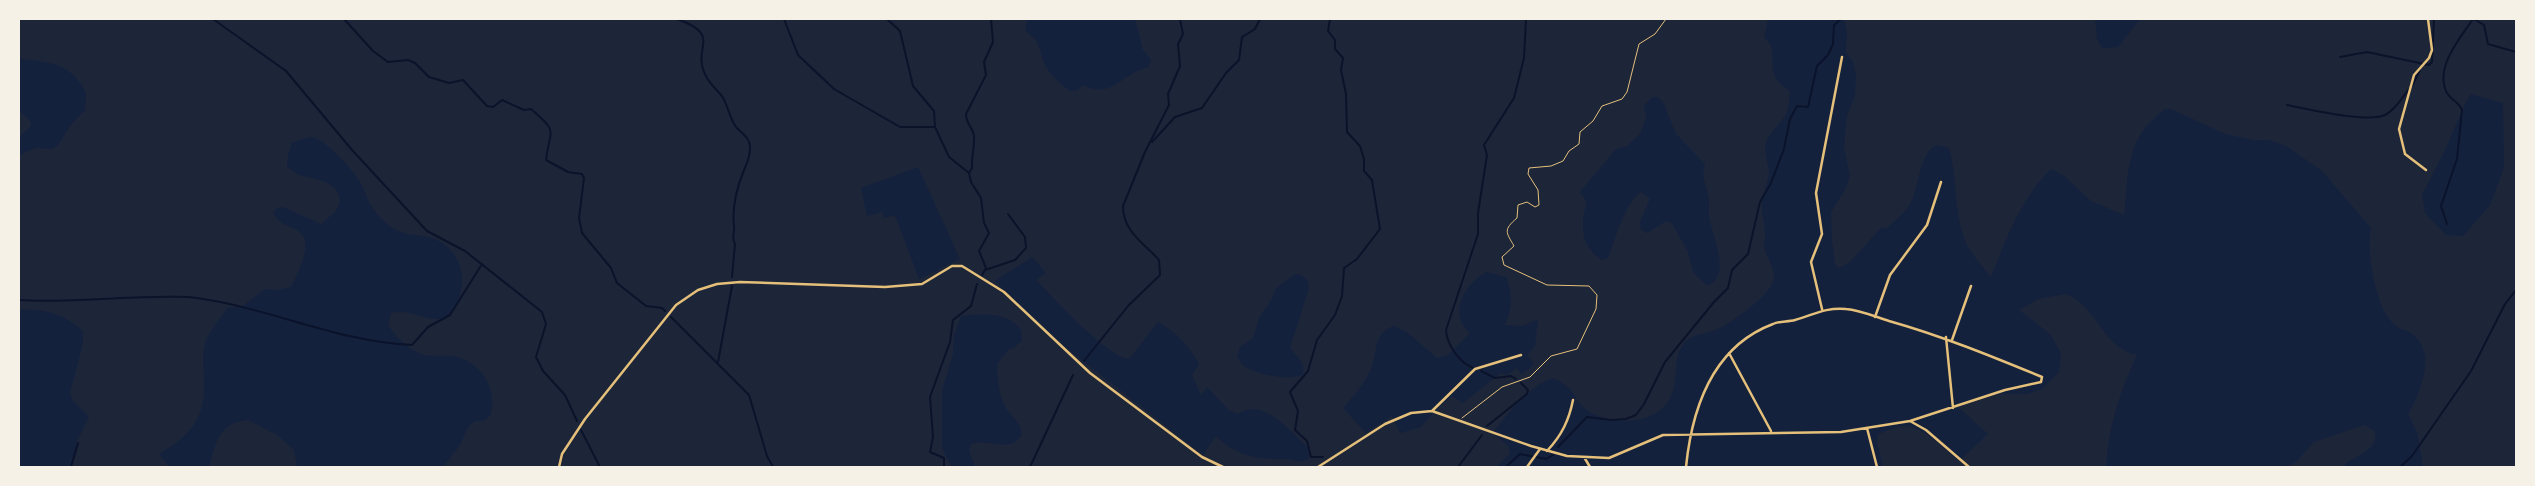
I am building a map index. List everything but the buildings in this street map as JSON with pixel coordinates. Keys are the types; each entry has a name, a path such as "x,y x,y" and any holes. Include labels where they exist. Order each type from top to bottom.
{"street":[{"path":"2426,170 2405,154 2398,129 2414,75 2429,58 2432,50 2428,19"},
{"path":"1822,309 1811,262 1822,234 1816,193 1842,57"},
{"path":"1875,317 1890,275 1927,225 1941,182"},
{"path":"559,467 562,454 585,419 676,305 698,290 717,284 740,282 885,287 922,284 952,266 962,266 1004,292 1090,373 1202,457 1223,467"},
{"path":"1952,340 1971,286"},
{"path":"1318,467 1398,417 1411,413 1432,411 1548,451 1584,457 1609,458 1657,436 1690,435 1771,432 1787,435 1841,432 1910,421 2005,390 2041,382 2043,379 2042,376 1946,337 1846,309 1822,309 1798,319 1774,323 1741,340 1728,353 1707,383 1690,435 1686,467"},
{"path":"1946,337 1953,408"},
{"path":"1728,353 1771,432"},
{"path":"1432,411 1475,369 1521,355"},
{"path":"1548,451 1559,438 1570,417 1572,400"},
{"path":"1910,421 1926,430 1969,467"},
{"path":"1867,428 1877,467"},
{"path":"1527,467 1540,449"},
{"path":"1584,457 1590,467"}],"path":[{"path":"1460,420 1502,387 1530,377 1551,356 1573,352 1580,345 1596,309 1598,298 1596,292 1585,285 1547,285 1504,265 1502,257 1512,250 1514,246 1508,238 1507,231 1509,224 1517,218 1518,204 1528,202 1535,207 1539,205 1538,190 1528,174 1529,168 1551,166 1563,161 1569,151 1578,145 1580,132 1594,121 1601,107 1625,96 1639,44 1655,34 1666,19"}],"shaded area":[{"path":"19,19 1027,19 1025,31 1037,43 1047,68 1054,78 1070,91 1078,90 1082,85 1093,89 1109,87 1139,70 1149,67 1151,60 1143,50 1135,19 1768,19 1764,37 1770,43 1772,50 1775,77 1790,91 1786,113 1770,135 1765,148 1769,174 1762,201 1765,233 1764,244 1774,274 1774,279 1768,290 1746,311 1728,323 1713,331 1691,337 1685,342 1678,355 1674,389 1671,396 1658,412 1649,417 1629,421 1598,416 1586,410 1565,384 1553,378 1543,382 1519,401 1493,433 1508,446 1510,454 1496,467 975,467 969,450 971,444 1011,444 1022,435 1018,423 1001,398 997,364 1008,350 1014,348 1022,340 1021,330 1016,324 1002,317 986,315 961,316 954,336 953,354 942,390 942,448 951,467 443,467 460,445 468,427 475,421 483,421 490,416 492,396 489,386 485,377 471,363 452,356 428,355 416,352 403,342 388,326 391,313 398,312 433,319 447,318 454,309 462,287 460,266 455,256 437,240 402,232 388,225 374,209 360,182 345,162 323,142 310,137 292,143 287,167 297,174 330,184 339,195 340,203 335,212 321,224 283,207 277,208 273,213 280,221 301,234 305,240 304,256 301,265 291,287 277,290 265,289 243,306 227,308 211,330 204,350 204,391 200,412 191,429 177,442 159,454 169,467 71,467 77,441 89,417 73,401 70,393 83,343 83,331 77,325 54,313 28,309 19,310 19,155 36,148 52,149 58,145 70,126 85,110 86,93 80,83 66,69 50,63 19,59","holes":["1652,97 1658,97 1663,102 1676,134 1705,164 1703,177 1709,197 1709,217 1720,264 1719,273 1715,281 1708,286 1694,274 1688,252 1672,223 1666,221 1647,233 1641,230 1640,222 1650,199 1641,192 1635,197 1625,213 1608,258 1601,260 1585,241 1583,218 1587,202 1580,192 1616,149 1627,146 1640,134 1646,117 1644,106","918,167 960,259 919,279 895,215 884,218 882,212 867,216 861,188","1032,257 1046,273 1036,280 1107,348 1129,359 1158,322 1182,340 1195,357 1199,364 1192,375 1201,395 1207,387 1229,410 1238,414 1248,410 1257,410 1276,418 1307,447 1311,452 1311,457 1305,461 1266,459 1239,452 1223,443 1216,436 1203,455 1056,340 995,281","1487,272 1506,277 1511,301 1505,325 1523,326 1538,319 1535,346 1527,355 1534,364 1522,374 1516,368 1507,375 1501,373 1463,403 1452,396 1421,427 1400,433 1392,416 1366,433 1343,408 1358,390 1371,369 1379,338 1387,329 1394,326 1408,333 1437,358 1448,355 1470,333 1463,325 1459,308 1466,291","1299,274 1308,280 1309,288 1290,348 1302,363 1303,374 1283,377 1249,369 1243,365 1237,356 1240,347 1253,338 1259,318 1272,299 1276,288 1294,275"]},
{"path":"1844,19 2095,19 2097,39 2102,48 2118,47 2140,19 2516,19 2516,467 2423,467 2417,432 2408,414 2424,373 2424,351 2420,342 2412,334 2393,324 2380,301 2371,262 2371,228 2322,171 2286,146 2269,140 2253,140 2225,134 2171,109 2165,109 2152,120 2142,132 2136,144 2131,156 2124,215 2091,201 2063,175 2051,169 2040,180 2015,220 1991,277 1966,243 1959,220 1954,172 1949,148 1938,145 1927,153 1914,195 1906,209 1887,228 1881,228 1850,262 1839,268 1835,264 1831,212 1846,188 1850,176 1844,148 1847,116 1855,96 1856,74 1853,62 1846,53 1847,33","holes":["2471,94 2503,103 2504,168 2490,205 2463,236 2446,235 2425,213 2422,195"]},
{"path":"19,110 31,122 30,127 19,137"},
{"path":"2066,294 2086,309 2116,344 2125,351 2137,355 2125,382 2112,424 2106,467 1883,467 1877,442 1878,434 1904,426 1918,429 1959,461 1988,434 1956,405 1999,394 2027,394 2042,389 2059,372 2061,353 2050,334 2019,310 2039,299"},
{"path":"248,420 277,435 294,450 297,467 209,467 217,442 224,430 230,425"},
{"path":"2364,425 2375,431 2374,443 2366,452 2345,464 2345,467 2287,467 2296,462 2314,442"}],"waterway":[{"path":"213,19 286,71 352,150 427,231 465,251 542,312 546,324 536,357 543,371 565,395 577,421"},
{"path":"344,19 373,51 388,62 408,60 415,63 429,77 449,83 463,80 487,106 493,107 502,100 524,110 531,109 540,117 549,127 550,132 546,160 568,172 582,174 584,178 579,218 582,233 611,268 617,283 646,306 662,308 665,311"},
{"path":"664,19 670,19"},
{"path":"677,19 691,25 703,37 701,58 707,78 722,96 736,127 748,139 750,145 749,157 739,183 734,205 733,237 735,244 732,277"},
{"path":"784,19 798,55 834,89 900,127 935,127"},
{"path":"887,19 900,31 913,86 934,111 935,127 949,157 969,173 971,182 981,198 984,223 989,233 979,251 986,268 982,275"},
{"path":"969,173 972,168 974,136 966,114 986,75 984,62 993,42 991,19"},
{"path":"1084,361 1128,306 1160,275 1159,260 1130,230 1124,215 1123,206 1145,152 1169,105 1168,94 1180,66 1178,44 1183,34 1180,19"},
{"path":"1152,142 1175,117 1202,108 1226,73 1239,60 1242,37 1255,29 1260,19"},
{"path":"1323,457 1311,457 1307,441 1295,430 1298,411 1290,392 1308,371 1317,340 1335,315 1342,296 1344,268 1357,259 1380,229 1372,180 1364,171 1364,159 1360,146 1347,132 1346,94 1341,70 1343,58 1335,49 1335,40 1328,31 1330,19"},
{"path":"1473,368 1463,362 1451,347 1446,330 1478,234 1478,213 1487,155 1484,145 1514,98 1524,58 1526,19"},
{"path":"1558,447 1587,417 1611,420 1626,419 1636,415 1644,404 1665,362 1714,302 1728,288 1732,270 1748,254 1760,202 1771,183 1784,149 1790,119 1797,106 1808,107 1817,66 1828,55 1833,44 1834,25 1841,19"},
{"path":"2340,57 2367,52 2429,65 2432,62 2434,19"},
{"path":"2447,224 2441,206 2457,159 2462,110 2447,93 2444,74 2450,54 2473,19"},
{"path":"2474,19 2484,25 2488,44 2516,52"},
{"path":"2412,86 2420,70"},
{"path":"2287,105 2337,115 2376,117 2385,115 2392,110 2409,89"},
{"path":"985,270 1015,260 1026,248 1025,237 1008,214"},
{"path":"19,300 54,301 192,297 251,309 358,338 412,345 428,327 450,315 482,264"},
{"path":"944,467 944,458 930,452 933,437 930,397 950,342 953,320 971,306 977,284"},
{"path":"718,362 732,286"},
{"path":"2400,467 2412,456 2471,371 2505,304 2516,290"},
{"path":"671,317 749,395 767,456 773,467"},
{"path":"1481,371 1495,378 1511,376 1516,379"},
{"path":"1030,467 1073,375"},
{"path":"1487,426 1527,394 1528,390 1521,383"},
{"path":"581,430 600,467"},
{"path":"1458,467 1482,435"},
{"path":"71,467 78,443"},
{"path":"1506,467 1520,454 1546,459 1553,455"}]}
